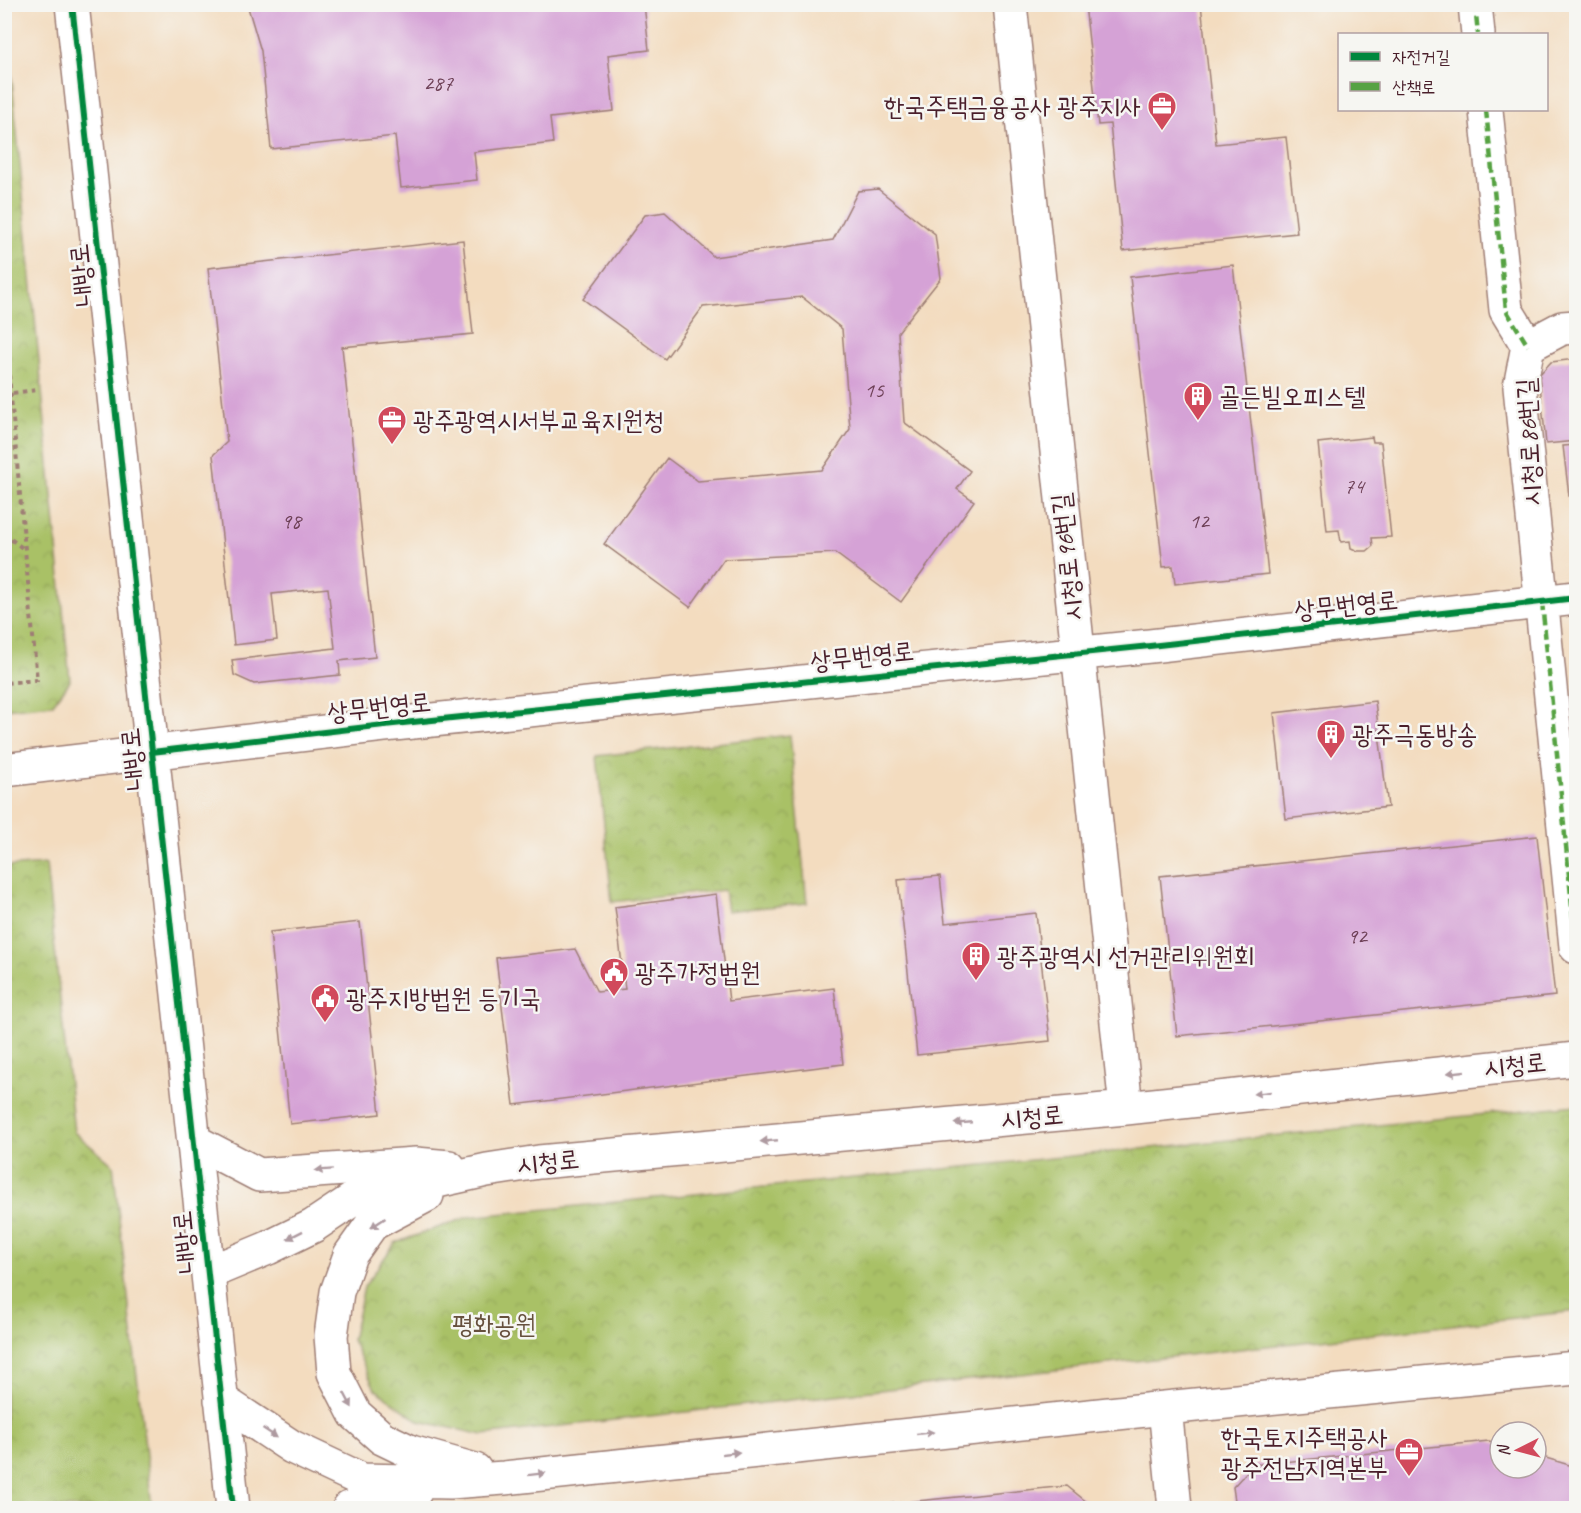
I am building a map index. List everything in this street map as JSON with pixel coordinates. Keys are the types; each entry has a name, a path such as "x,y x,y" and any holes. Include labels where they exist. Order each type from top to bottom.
{"street":[{"name":"내방로","path":"72,4 233,1509"},
{"name":"시청로96번길","path":"1010,4 1126,1108"},
{"path":"1475,4 1478,33"},
{"name":"시청로86번길","path":"1486,111 1506,310 1528,346 1520,387 1576,947"},
{"path":"1528,346 1562,328 1576,327"},
{"name":"상무번영로","path":"4,770 407,723 1576,598"},
{"name":"시청로","path":"208,1273 313,1226 352,1200 487,1170 539,1162 1126,1108 1576,1059"},
{"name":"시청로","path":"194,1141 259,1175 416,1164 487,1170"},
{"name":"시청로","path":"487,1170 423,1197 372,1224 350,1255 337,1292 332,1336 334,1373 355,1414 382,1438 411,1452 504,1478"},
{"name":"시청로","path":"221,1400 292,1447 362,1480 450,1482 1576,1368"},
{"path":"1165,1408 1175,1509"},
{"name":"시청로","path":"350,1509 450,1482"}],"path":[{"path":"4,228 11,227"},
{"path":"4,321 37,680 4,683"},
{"path":"4,394 37,390"},
{"path":"4,534 26,551"}],"green space":[{"path":"5,9 70,681 53,704 5,709"},
{"path":"790,735 807,903 727,911 724,890 612,902 597,756"},
{"path":"46,864 74,1132 113,1165 152,1508 5,1508 5,867"},
{"name":"평화공원","path":"1576,1105 1576,1311 483,1435 419,1421 375,1389 352,1340 364,1287 395,1243 468,1217"}],"building":[{"path":"247,4 644,4 649,50 608,55 614,111 550,118 553,143 474,152 477,180 401,188 395,136 271,149 261,51"},
{"name":"한국주택금융공사 광주지사","path":"1085,4 1201,4 1216,144 1286,137 1297,233 1123,251 1110,124 1098,125"},
{"path":"878,189 935,234 941,278 898,332 904,422 970,471 957,489 974,501 901,602 835,553 724,559 690,607 604,544 667,458 698,481 822,470 850,429 842,329 802,297 703,307 665,359 583,299 645,215 665,212 714,257 833,240 858,191"},
{"path":"463,240 473,334 342,347 375,657 339,661 340,675 254,684 234,675 232,660 335,648 328,588 272,594 277,640 234,645 213,455 227,442 208,268"},
{"name":"골든빌오피스텔","path":"1233,265 1268,574 1175,584 1173,566 1163,567 1130,277"},
{"path":"1576,359 1576,441 1546,444 1539,375 1551,362"},
{"path":"1372,437 1373,442 1381,442 1391,537 1372,538 1373,546 1367,551 1358,551 1351,548 1350,541 1341,542 1339,530 1327,531 1318,443"},
{"path":"1576,445 1576,496 1569,496 1563,446"},
{"name":"광주극동방송","path":"1375,701 1388,807 1286,819 1274,713"},
{"path":"1537,836 1555,996 1177,1036 1160,876"},
{"name":"광주광역시 선거관리위원회","path":"940,876 945,923 1036,913 1050,1041 917,1055 898,880"},
{"name":"광주가정법원","path":"716,894 729,1001 834,988 843,1064 514,1105 496,958 575,949 597,992 625,989 615,907"},
{"name":"광주지방법원 등기국","path":"360,922 380,1114 290,1124 270,932"},
{"name":"한국토지주택공사 광주전남지역본부","path":"1488,1441 1488,1480 1548,1480 1548,1459 1576,1467 1576,1508 1236,1508 1233,1487 1253,1465"},
{"path":"1067,1486 1094,1508 857,1508 857,1507"}],"marked path":[{"path":"1475,4 1478,33"},
{"path":"1486,111 1506,310 1528,346"},
{"path":"1542,602 1576,947"}],"cycle path":[{"path":"72,4 233,1508"},
{"path":"152,752 384,725 1150,646 1576,598"}],"place":[{"name":"한국주택금융공사 광주지사","path":"1162,132"},
{"name":"골든빌오피스텔","path":"1198,422"},
{"name":"광주광역시서부교육지원청","path":"392,446"},
{"name":"광주극동방송","path":"1331,760"},
{"name":"광주광역시 선거관리위원회","path":"976,982"},
{"name":"광주가정법원","path":"614,998"},
{"name":"광주지방법원 등기국","path":"325,1024"},
{"name":"한국토지주택공사 광주전남지역본부","path":"1409,1478"}]}
